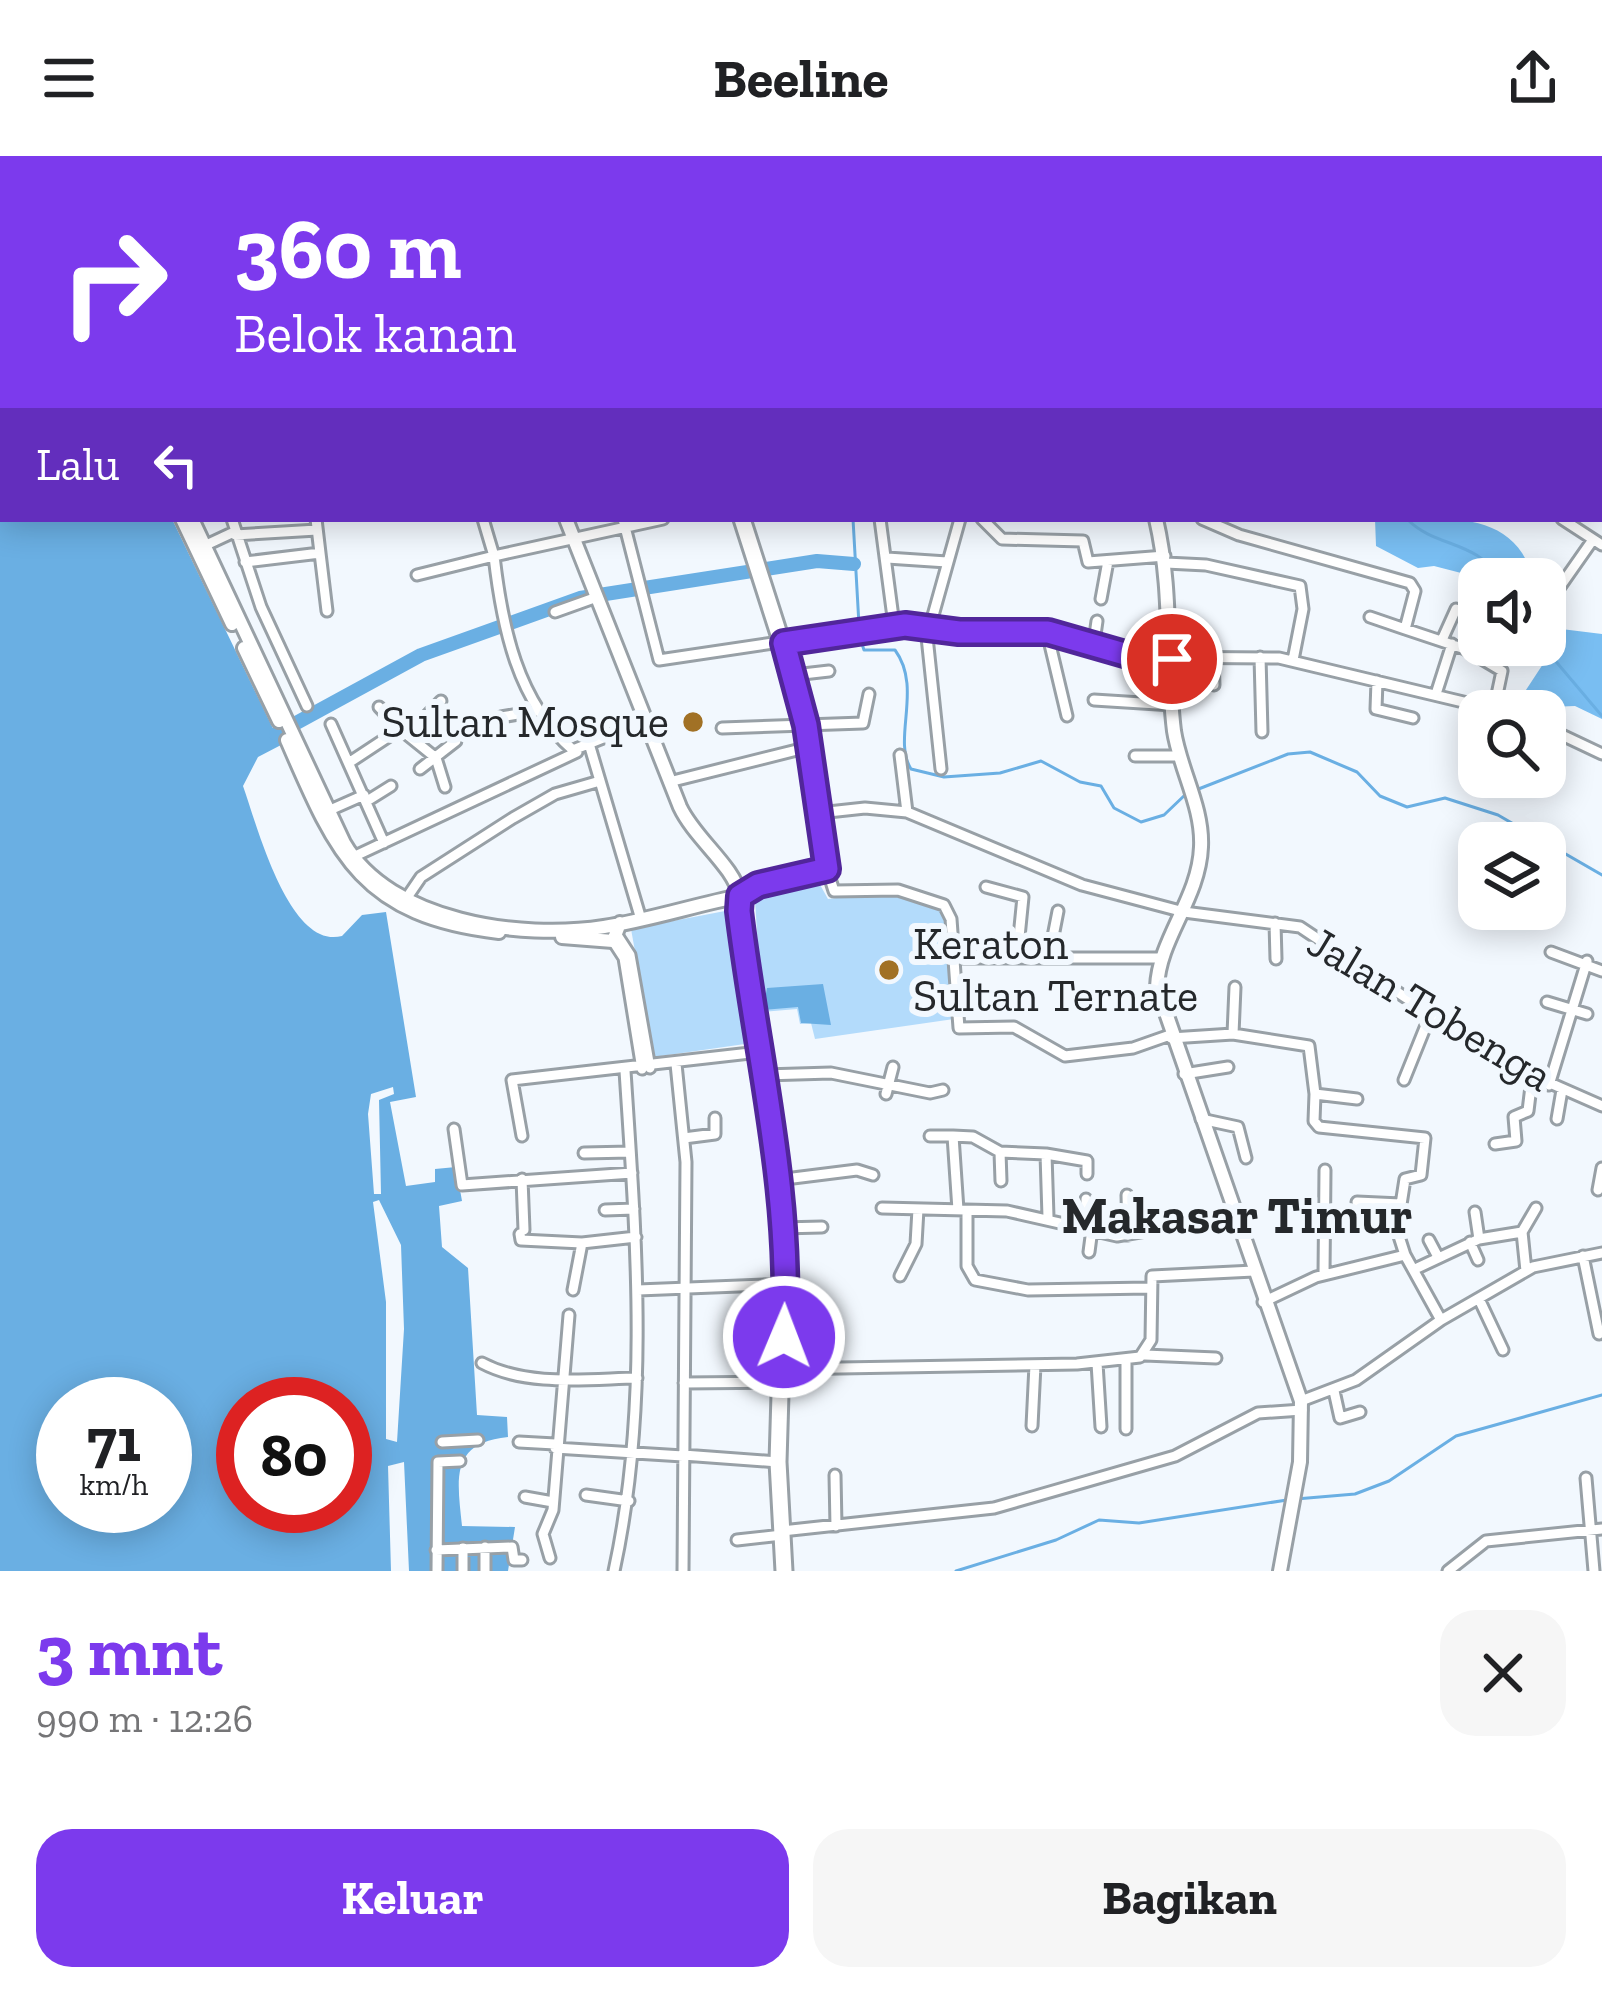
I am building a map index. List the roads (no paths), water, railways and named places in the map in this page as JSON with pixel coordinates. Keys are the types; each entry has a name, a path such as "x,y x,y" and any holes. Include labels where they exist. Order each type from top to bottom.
{"highway":[{"path":"743,522 794,675 827,869 738,887 777,1180 785,1284 778,1462 784,1571"}],"street":[{"path":"184,522 282,717"},
{"path":"194,522 340,844 362,880 402,900 494,923 614,931 640,916 738,887 700,843 669,782 567,522"},
{"path":"232,522 261,606 307,706"},
{"path":"484,522 503,620 536,711 577,752"},
{"path":"881,522 894,625"},
{"path":"941,770 928,663 929,626 959,522"},
{"path":"985,522 1002,539 1083,541 1086,561 1165,560 1300,586 1303,609 1293,660"},
{"path":"1157,522 1165,560 1180,756 1202,845 1184,913 1161,958 1157,987 1170,1036 1302,1405 1300,1462 1280,1571"},
{"path":"1209,522 1240,536 1410,583 1415,591 1405,629"},
{"path":"1566,522 1597,543 1566,580"},
{"path":"417,575 624,523 659,660 894,625 929,626 959,632 1048,632 1135,657 1293,660 1458,700"},
{"path":"207,545 233,534 317,524 327,611"},
{"path":"245,562 320,553"},
{"path":"887,558 947,562"},
{"path":"1101,598 1108,561"},
{"path":"555,612 596,595"},
{"path":"238,616 261,606"},
{"path":"1436,694 1456,609"},
{"path":"1370,617 1447,642 1504,673 1501,690"},
{"path":"1094,642 1097,621"},
{"path":"1048,632 1066,716"},
{"path":"1260,657 1262,732"},
{"path":"1213,660 1214,685"},
{"path":"794,675 829,670"},
{"path":"1377,680 1376,709 1413,718"},
{"path":"722,728 863,723 869,694"},
{"path":"1094,700 1173,706"},
{"path":"350,762 405,731 441,701"},
{"path":"379,707 436,758 445,787"},
{"path":"501,717 536,711"},
{"path":"353,857 643,722"},
{"path":"331,724 384,843"},
{"path":"1566,737 1602,754"},
{"path":"292,740 329,810 340,844 402,900"},
{"path":"420,769 456,741"},
{"path":"669,782 809,747"},
{"path":"590,748 640,916"},
{"path":"900,755 907,812"},
{"path":"1136,755 1180,756"},
{"path":"402,900 421,877 513,818 555,794 601,781"},
{"path":"329,810 391,786"},
{"name":"Jalan Tobenga","path":"819,813 865,808 907,812 964,832 1043,872 1184,913 1310,932 1532,1078 1602,1106"},
{"path":"827,869 834,891 898,890 939,901 950,911 959,1028 1014,1027 1065,1056 1133,1048 1170,1036 1233,1034 1309,1046 1316,1094 1314,1120 1319,1127 1425,1138 1421,1175 1406,1177 1397,1231 1441,1320"},
{"path":"986,887 1022,895 1017,957"},
{"path":"1049,957 1058,911"},
{"path":"1274,923 1276,959"},
{"path":"614,931 630,955 646,1068"},
{"path":"1551,952 1602,971"},
{"path":"952,958 1161,958"},
{"path":"1549,1085 1587,962"},
{"path":"1233,1034 1235,987"},
{"path":"1547,1002 1587,1014"},
{"path":"1404,1080 1431,1012"},
{"path":"522,1136 512,1080 625,1071 759,1052"},
{"path":"676,1064 686,1157 683,1571"},
{"path":"1184,1074 1228,1066"},
{"path":"888,1088 893,1067"},
{"path":"614,1571 634,1453 637,1378 636,1237 625,1071"},
{"path":"764,1075 831,1073 888,1088 943,1090"},
{"path":"1496,1144 1516,1141 1514,1117 1528,1111 1532,1078"},
{"path":"1557,1119 1562,1090"},
{"path":"1316,1094 1357,1100"},
{"path":"684,1138 715,1134 715,1118"},
{"path":"1202,1119 1238,1127 1246,1158"},
{"path":"454,1129 462,1185 632,1173"},
{"path":"930,1136 973,1137 1000,1152 1087,1160 1088,1174"},
{"path":"953,1136 968,1266 975,1280 1028,1290 1149,1288"},
{"path":"584,1153 630,1152"},
{"path":"1000,1152 1001,1181"},
{"path":"1046,1154 1048,1217"},
{"path":"1598,1190 1602,1168"},
{"path":"777,1180 857,1170 873,1175"},
{"path":"1324,1274 1325,1170"},
{"path":"522,1179 521,1240 582,1243 636,1237"},
{"path":"1127,1195 1128,1235"},
{"path":"1086,1199 1089,1252"},
{"path":"1357,1202 1401,1204"},
{"path":"882,1208 1048,1217 1128,1235 1237,1215"},
{"path":"1526,1271 1522,1232 1535,1208"},
{"path":"605,1210 634,1209"},
{"path":"900,1276 916,1244 918,1210"},
{"path":"1475,1212 1478,1260"},
{"path":"781,1228 822,1227"},
{"path":"1415,1269 1474,1240 1522,1232"},
{"path":"1429,1240 1438,1257"},
{"path":"573,1290 582,1243"},
{"path":"737,1540 994,1508 1175,1456 1258,1413 1302,1405 1334,1391 1526,1271 1602,1253"},
{"path":"1263,1302 1324,1274 1405,1255"},
{"path":"1583,1256 1599,1334"},
{"path":"1145,1355 1151,1340 1149,1288 1156,1275 1254,1271"},
{"path":"638,1290 785,1284"},
{"path":"1479,1299 1503,1350"},
{"path":"550,1558 543,1534 553,1502 569,1315"},
{"path":"684,1383 1097,1364 1145,1355 1216,1358"},
{"path":"1126,1360 1126,1429"},
{"path":"482,1363 501,1373 563,1380 637,1378"},
{"path":"1097,1364 1101,1427"},
{"path":"1031,1426 1035,1365"},
{"path":"1334,1391 1340,1418 1360,1412"},
{"path":"436,1571 438,1462 455,1461 446,1442 478,1440"},
{"path":"519,1442 778,1462"},
{"path":"835,1475 836,1526"},
{"path":"1586,1478 1596,1530 1594,1571"},
{"path":"586,1495 628,1501"},
{"path":"525,1497 553,1502"},
{"path":"1587,1502 1602,1500"},
{"path":"1448,1571 1486,1541 1596,1530"},
{"path":"485,1547 485,1571"},
{"path":"463,1548 463,1571"},
{"path":"436,1550 514,1548 514,1560 522,1560"}],"waterway":[{"path":"853,522 859,625"},
{"path":"1411,522 1481,558"},
{"path":"276,734 421,655 580,598 817,561 854,564"},
{"path":"859,635 864,650 895,650 903,665 907,680 904,743 911,769 944,777 1000,773 1041,761 1080,782 1101,786 1114,808 1141,822 1164,815 1187,793"},
{"path":"1560,666 1602,716"},
{"path":"1196,790 1288,754 1310,752 1357,772 1380,796 1407,807 1445,798 1498,815 1602,875"},
{"path":"1296,1499 1355,1494 1389,1481 1456,1436 1602,1395"},
{"path":"956,1571 1056,1540 1099,1520 1139,1523 1287,1500"}],"place":[{"name":"Sultan Mosque","path":"693,722"},
{"name":"Keraton Sultan Ternate","path":"889,970"}],"district":[{"name":"Makasar Timur","path":"1237,1215"}]}
